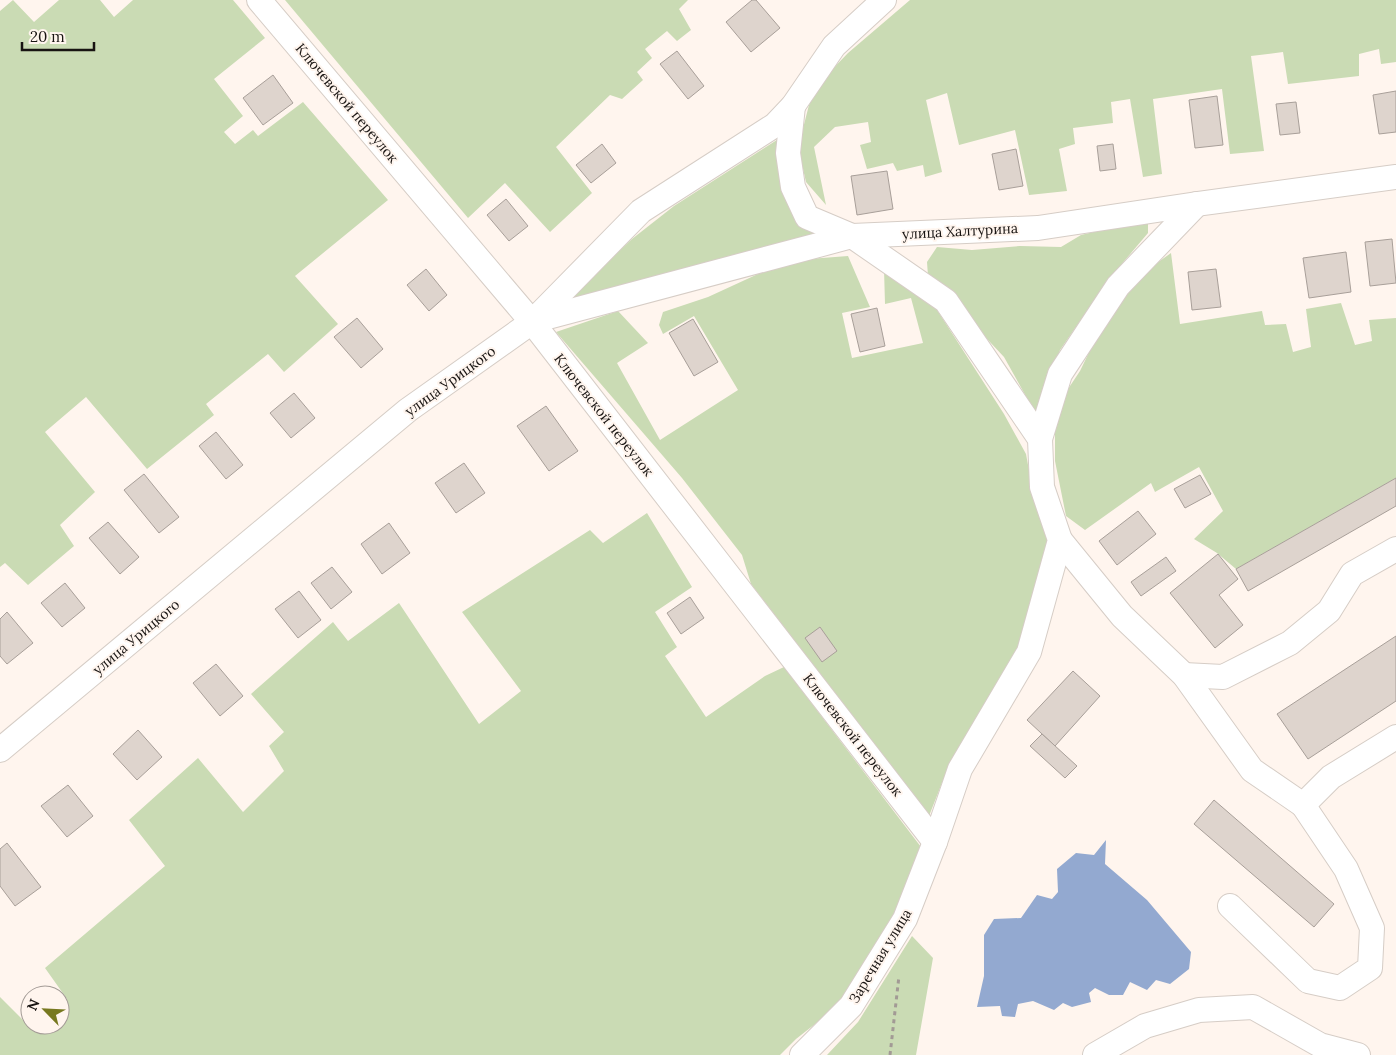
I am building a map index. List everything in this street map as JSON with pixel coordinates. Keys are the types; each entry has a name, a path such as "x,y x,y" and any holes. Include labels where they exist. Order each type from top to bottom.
{"street":[{"name":"Ключевской переулок","path":"259,0 532,322 935,842"},
{"name":"улица Урицкого","path":"0,750 408,410 532,322 641,211 775,125 793,106 834,46 884,0"},
{"path":"793,106 788,153 793,187 807,217 852,236 946,301 1040,439"},
{"name":"улица Халтурина","path":"532,322 852,236 1038,228 1396,177"},
{"path":"1197,204 1118,286 1060,374 1040,439 1042,487 1060,540 1122,616 1184,675 1252,770 1303,805 1346,869 1372,928 1370,968 1340,988 1308,981 1230,906"},
{"name":"Заречная улица","path":"802,1055 851,1006 905,919 935,842 960,769 1029,652 1060,540"},
{"path":"1184,675 1223,677 1290,643 1329,611 1352,574 1396,549"},
{"path":"1303,805 1332,777 1396,737"},
{"path":"1095,1055 1145,1026 1154,1023 1199,1010 1253,1007 1320,1045 1358,1055"}],"path":[{"path":"890,1055 900,968"}],"green space":[{"path":"13,0 34,22 59,0 100,0 114,17 133,0 233,0 265,38 214,79 243,116 224,132 235,144 253,130 258,136 303,102 388,200 295,276 338,324 284,372 268,354 206,404 214,415 147,469 86,397 45,432 95,492 60,525 74,546 28,585 5,563 0,567 0,11"},
{"path":"285,0 688,0 679,9 691,30 677,41 667,31 645,49 652,58 637,72 643,80 622,99 610,95 556,147 592,193 550,232 505,183 468,218"},
{"path":"910,0 1396,0 1396,62 1381,64 1379,49 1359,54 1359,76 1288,84 1283,52 1251,56 1264,151 1230,154 1222,89 1153,99 1162,174 1143,177 1130,99 1111,102 1113,123 1073,128 1075,144 1059,149 1067,191 1029,195 1015,130 959,145 947,93 926,100 942,172 925,177 923,165 897,171 893,163 867,169 860,145 871,142 868,122 835,127 814,147 826,205 806,182 801,160 801,136 809,105 824,78 848,53"},
{"path":"780,138 824,234 564,302 632,239 674,206"},
{"path":"1148,219 1148,233 1109,279 1060,350 1037,416 1004,357 928,276 927,262 937,247 972,250 1020,246 1061,247 1081,235"},
{"path":"1171,253 1180,324 1262,311 1265,325 1286,324 1293,352 1311,347 1306,309 1341,303 1355,345 1372,341 1369,320 1396,318 1396,478 1236,569 1217,553 1194,539 1223,511 1199,467 1155,492 1151,483 1085,530 1066,516 1055,461 1055,423 1064,395 1080,371 1096,338 1122,295 1150,268"},
{"path":"848,256 870,307 842,313 852,358 923,343 911,298 885,304 884,269 930,299 1004,414 1026,454 1033,492 1047,540 1044,571 1018,653 949,765 929,816 751,584 742,555 682,478 556,332 618,311 648,343 617,363 660,440 738,390 694,316 663,334 659,325 663,312 708,297 758,274 809,259"},
{"path":"647,513 692,587 655,612 677,647 665,656 706,717 765,676 784,667 921,847 905,895 838,1006 796,1039 780,1055 0,1055 0,997 20,1017 20,1035 70,1035 70,985 57,985 45,968 165,866 129,820 198,758 243,812 284,771 269,746 284,732 251,694 333,622 348,641 399,603 479,724 521,691 462,612 590,530 603,543"},
{"path":"912,936 933,958 916,1055 827,1055 858,1022"}],"water":[{"path":"1106,840 1105,864 1147,900 1191,952 1189,969 1170,984 1156,980 1147,990 1130,982 1123,995 1109,995 1095,988 1089,993 1091,1002 1072,1007 1063,1003 1054,1010 1033,1001 1018,1004 1015,1017 1002,1016 1000,1006 977,1007 984,976 984,935 994,919 1021,918 1037,895 1052,899 1058,892 1057,869 1076,853 1094,855"}],"building":[{"path":"752,0 756,0 780,28 751,52 726,22"},
{"path":"677,51 704,86 688,99 660,64"},
{"path":"273,75 293,103 263,125 243,98"},
{"path":"1396,91 1396,132 1379,134 1373,95"},
{"path":"1217,96 1223,145 1195,148 1189,100"},
{"path":"1296,102 1300,133 1280,135 1276,104"},
{"path":"602,144 616,163 591,183 576,165"},
{"path":"1113,144 1116,169 1100,171 1097,146"},
{"path":"1016,149 1023,186 999,190 992,154"},
{"path":"887,171 893,209 857,215 851,176"},
{"path":"506,199 528,226 509,241 487,215"},
{"path":"1392,239 1396,283 1370,286 1365,242"},
{"path":"1346,252 1351,292 1309,298 1303,258"},
{"path":"426,269 447,295 429,311 407,285"},
{"path":"1216,269 1221,307 1192,310 1188,272"},
{"path":"877,308 885,346 860,352 851,314"},
{"path":"357,318 383,349 361,368 334,337"},
{"path":"693,319 718,362 694,376 669,333"},
{"path":"294,393 315,418 291,438 270,413"},
{"path":"546,406 578,451 549,471 517,426"},
{"path":"216,432 243,465 226,479 199,446"},
{"path":"464,463 485,493 456,513 435,483"},
{"path":"144,474 179,517 159,533 124,490"},
{"path":"1200,475 1211,494 1185,508 1174,489"},
{"path":"1396,478 1396,506 1248,591 1236,569"},
{"path":"1138,511 1156,534 1117,565 1099,541"},
{"path":"108,522 139,557 120,574 89,538"},
{"path":"389,523 410,553 382,574 361,544"},
{"path":"1218,554 1238,579 1219,595 1243,625 1215,648 1170,593"},
{"path":"1166,557 1176,571 1141,596 1131,582"},
{"path":"332,567 352,592 331,609 311,583"},
{"path":"65,583 85,608 62,627 41,603"},
{"path":"299,591 321,620 298,638 275,609"},
{"path":"690,597 704,618 681,634 667,613"},
{"path":"7,612 33,643 7,664 0,656 0,619"},
{"path":"820,627 837,651 822,662 805,638"},
{"path":"1396,636 1396,701 1308,759 1277,714"},
{"path":"216,664 243,696 220,716 193,683"},
{"path":"1073,671 1100,696 1055,746 1027,720"},
{"path":"138,730 162,757 137,780 113,754"},
{"path":"1042,734 1077,766 1065,778 1030,746"},
{"path":"68,785 93,816 67,837 41,806"},
{"path":"1214,800 1334,904 1314,927 1194,824"},
{"path":"7,843 41,887 15,906 0,886 0,849"}]}
